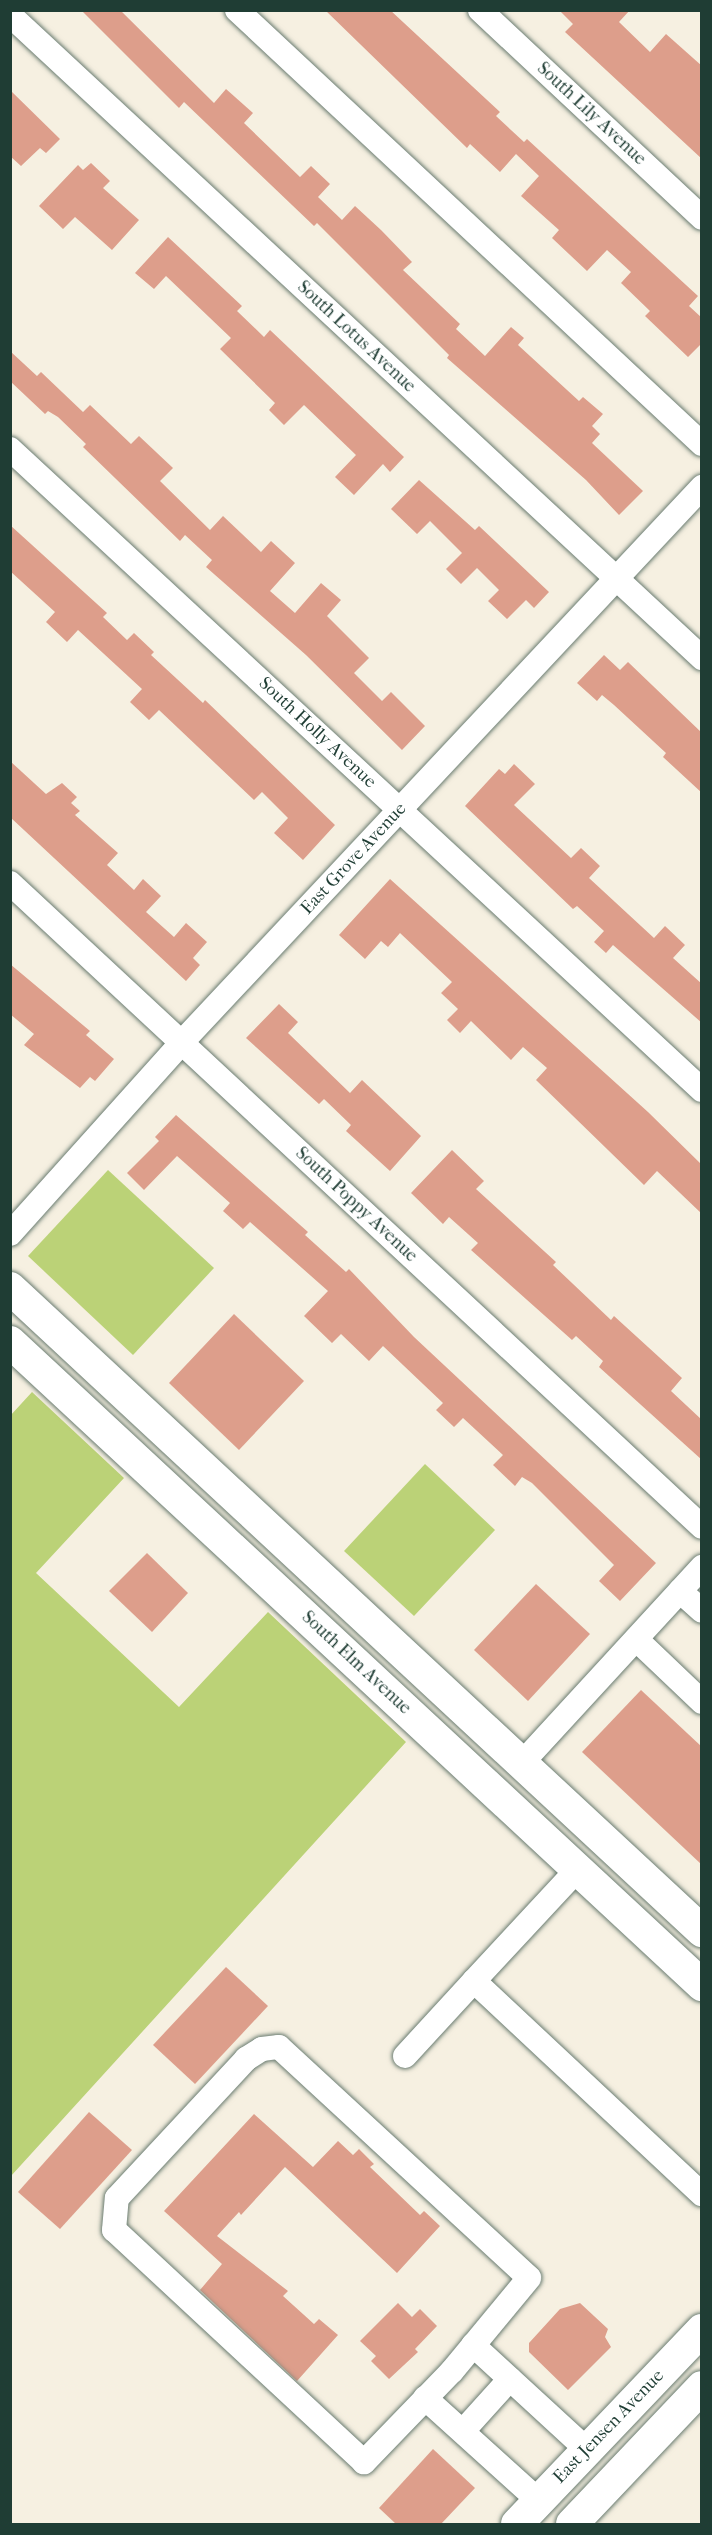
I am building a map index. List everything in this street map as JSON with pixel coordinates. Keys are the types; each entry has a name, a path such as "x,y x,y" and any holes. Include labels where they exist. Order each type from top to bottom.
{"main road":[{"path":"10,1288 702,1931"},
{"name":"South Elm Avenue","path":"10,1342 702,1985"},
{"name":"East Jensen Avenue","path":"517,2524 702,2330"},
{"path":"572,2524 702,2387"}],"street":[{"path":"237,10 702,444"},
{"name":"South Lily Avenue","path":"480,10 702,218"},
{"name":"South Lotus Avenue","path":"10,15 702,658"},
{"name":"South Holly Avenue","path":"10,449 702,1090"},
{"name":"East Grove Avenue","path":"10,1234 182,1042 702,487"},
{"name":"South Poppy Avenue","path":"10,883 702,1527"},
{"path":"520,1764 702,1567"},
{"path":"680,1591 702,1611"},
{"path":"637,1640 702,1702"},
{"path":"405,2056 577,1870"},
{"path":"474,1980 702,2194"},
{"path":"279,2047 529,2278 425,2398 364,2462 122,2240 114,2229 117,2198 246,2059 262,2049 279,2047"},
{"path":"473,2344 587,2450"},
{"path":"463,2432 510,2379"},
{"path":"425,2398 539,2501"}],"green space":[{"path":"108,1170 214,1268 133,1355 28,1256"},
{"path":"32,1392 124,1478 36,1573 179,1707 268,1612 406,1742 11,2176 10,1416"},
{"path":"425,1464 495,1530 414,1616 344,1551"}],"building":[{"path":"81,10 120,10 214,103 226,89 253,113 244,123 300,177 311,166 330,184 318,197 342,220 355,206 381,230 412,262 403,270 460,324 456,329 485,356 511,327 524,338 518,345 579,401 583,397 603,414 592,426 600,434 592,443 643,491 619,515 586,480 447,358 449,355 317,223 314,226 184,102 179,108"},
{"path":"325,10 390,10 500,112 496,116 524,142 527,139 698,296 689,306 702,318 702,343 688,357 645,316 650,311 621,283 631,272 607,250 587,271 552,238 559,230 521,196 539,176 516,154 500,172 470,144 467,148"},
{"path":"559,10 630,10 619,22 650,52 666,34 702,66 702,159 565,32 573,24"},
{"path":"10,90 60,139 46,153 40,148 21,166 10,156"},
{"path":"91,163 110,181 103,188 139,220 112,250 75,217 63,229 39,206 78,165 83,170"},
{"path":"168,237 242,306 237,311 264,337 270,330 404,457 390,472 383,464 354,495 335,477 356,455 304,405 284,425 269,410 275,403 220,349 231,338 166,276 154,289 135,273"},
{"path":"10,351 37,376 41,372 83,412 90,405 131,444 139,436 173,468 160,481 210,530 223,516 261,552 271,541 295,563 270,591 295,613 321,583 341,600 327,616 369,658 354,673 382,701 391,692 425,726 402,750 306,655 206,567 212,560 185,535 180,541 83,447 86,444 58,417 48,411 45,414 10,381"},
{"path":"419,480 475,530 479,526 549,592 534,608 526,600 507,619 488,601 499,590 477,568 461,584 446,569 462,553 430,521 417,534 391,509"},
{"path":"10,525 107,613 103,617 127,640 134,633 154,652 151,655 203,703 205,700 335,825 303,860 274,833 288,818 262,792 254,800 159,710 149,720 130,702 142,689 78,630 67,642 46,622 55,612 10,571"},
{"path":"604,655 620,670 628,662 702,733 702,793 663,757 666,753 614,705 602,695 597,701 577,683"},
{"path":"10,761 46,794 62,783 77,797 71,803 80,811 75,815 118,853 107,865 134,890 143,879 161,896 146,912 174,937 186,923 207,942 193,958 200,965 186,981 10,817"},
{"path":"514,764 535,784 514,805 571,858 581,848 600,866 589,878 654,938 665,926 685,945 673,958 702,984 702,1023 613,945 606,953 594,942 604,931 577,906 573,909 465,806 499,769 505,774"},
{"path":"390,879 648,1112 702,1165 702,1214 657,1171 644,1185 536,1080 547,1068 523,1047 511,1060 471,1021 460,1033 447,1020 458,1009 441,993 452,982 400,933 388,947 381,941 365,959 339,935"},
{"path":"10,964 90,1031 86,1035 114,1059 95,1081 90,1077 80,1088 24,1045 34,1034 10,1014"},
{"path":"279,1004 298,1022 288,1033 350,1093 362,1080 421,1136 390,1171 346,1131 351,1125 324,1099 319,1104 246,1038"},
{"path":"176,1115 308,1232 305,1235 346,1272 349,1269 414,1337 656,1563 620,1601 599,1581 614,1565 532,1483 522,1477 515,1486 493,1465 503,1455 463,1418 454,1427 436,1410 443,1403 383,1346 369,1361 341,1334 332,1343 304,1316 328,1291 250,1222 243,1229 223,1211 230,1203 177,1156 144,1190 127,1173 159,1141 155,1137"},
{"path":"452,1150 484,1181 476,1189 556,1262 553,1265 611,1320 614,1316 682,1378 671,1391 702,1420 702,1460 599,1367 603,1361 576,1336 572,1340 471,1250 478,1243 449,1217 443,1224 411,1193"},
{"path":"234,1314 304,1381 239,1450 169,1383"},
{"path":"147,1553 188,1593 152,1632 109,1591"},
{"path":"536,1584 590,1634 528,1701 474,1650"},
{"path":"641,1690 702,1747 702,1865 582,1752"},
{"path":"226,1967 268,2006 195,2084 153,2045"},
{"path":"89,2112 132,2150 60,2229 18,2192"},
{"path":"254,2114 313,2167 338,2141 353,2155 359,2149 374,2164 370,2167 420,2215 424,2211 440,2226 397,2273 285,2167 241,2215 239,2212 217,2236 288,2291 283,2296 314,2324 319,2319 338,2335 297,2381 200,2290 222,2264 164,2211"},
{"path":"398,2303 412,2317 420,2309 437,2326 415,2349 418,2352 389,2379 371,2361 376,2356 360,2341"},
{"path":"580,2303 608,2329 605,2337 611,2347 568,2390 529,2352 529,2343 560,2309"},
{"path":"433,2449 475,2488 441,2524 396,2524 379,2508"}]}
